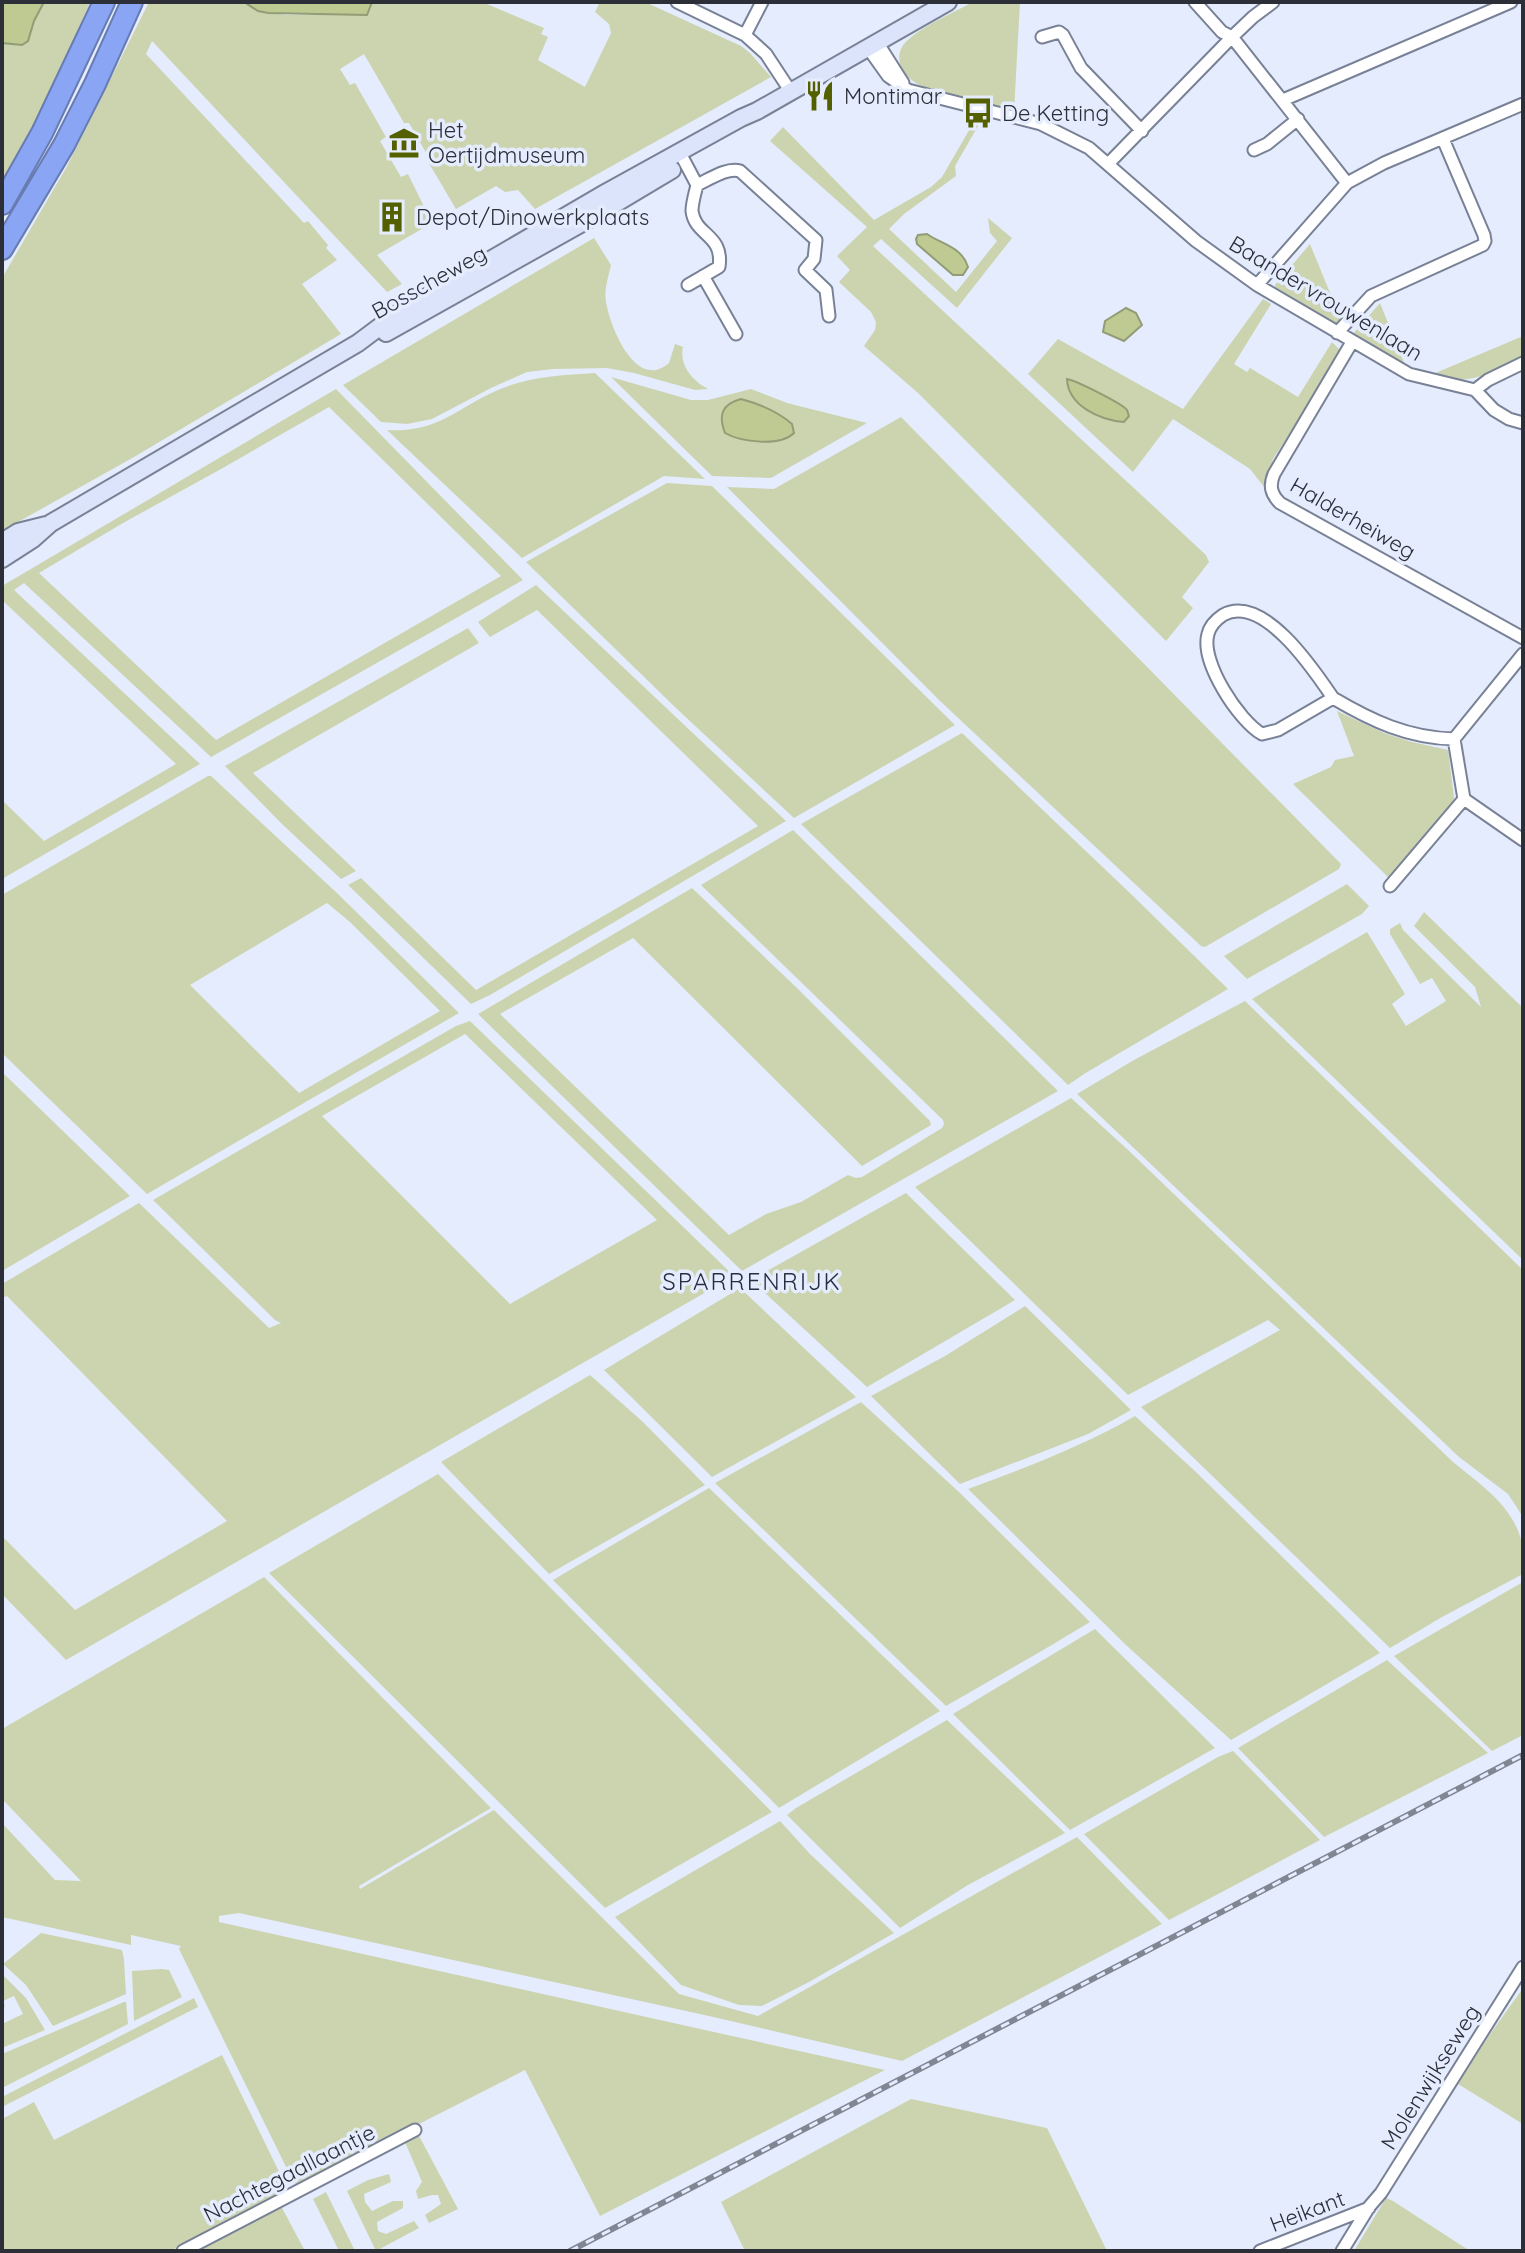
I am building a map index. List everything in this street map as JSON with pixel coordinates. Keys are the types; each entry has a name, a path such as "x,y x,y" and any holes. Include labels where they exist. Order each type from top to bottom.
{"highway":[{"path":"2,204 42,133 104,2"},
{"path":"2,249 64,145 132,2"}],"main road":[{"name":"Bosscheweg","path":"2,559 51,523 358,343 394,316 607,192 725,139 757,111 948,2"},
{"name":"Bosscheweg","path":"2,542 18,532 51,523"}],"street":[{"path":"677,2 745,35 766,54 791,92"},
{"path":"745,35 762,2"},
{"path":"1195,2 1222,32 1232,37 1347,183"},
{"path":"1108,164 1232,37 1273,2"},
{"path":"1283,100 1511,2"},
{"path":"1042,37 1059,32 1063,35 1081,68 1142,131"},
{"name":"Baandervrouwenlaan","path":"872,45 888,76 908,90 1041,124 1089,148 1196,241 1257,285 1409,374 1475,390"},
{"path":"1257,285 1347,183 1384,163 1523,104"},
{"path":"1254,150 1267,144 1298,119"},
{"path":"1337,333 1371,296 1483,245 1484,235 1443,139"},
{"path":"683,157 697,185 693,205 695,219 718,246 720,257 719,267 688,285"},
{"path":"697,185 735,169 740,171 816,240 814,259 805,270 826,290 829,316"},
{"path":"703,276 736,334"},
{"name":"Halderheiweg","path":"1352,342 1274,474 1270,483 1275,498 1523,638"},
{"path":"1523,363 1475,390 1494,410 1523,423"},
{"path":"1333,698 1270,733 1262,734 1253,729 1229,700 1216,676 1208,650 1208,634 1216,619 1231,611 1243,610 1257,616 1297,649 1333,698 1368,719 1393,728 1440,739 1454,739"},
{"path":"1523,654 1454,739 1464,799 1523,840"},
{"path":"1390,886 1464,799"},
{"name":"Molenwijkseweg","path":"1342,2251 1523,1967"},
{"name":"Nachtegaallaantje","path":"183,2251 415,2130"},
{"name":"Heikant","path":"1260,2251 1369,2207"}],"shaded area":[{"path":"2,2 90,2 47,103 2,186"},
{"path":"2,2 44,2 28,41 22,45 2,43"},
{"path":"149,2 244,2 258,11 286,15 367,15 372,2 482,2 544,28 541,34 548,37 538,60 585,87 611,33 609,24 595,12 600,2 645,2 741,46 771,77 535,209 518,190 505,192 496,186 456,209 409,123 404,123 364,54 340,69 350,85 355,83 386,137 380,141 401,177 408,174 432,223 377,255 402,284 387,292 152,41 146,54 328,245 326,248 337,260 302,284 341,334 2,531 2,278 66,168"},
{"path":"244,2 372,2 367,15 268,13"},
{"path":"973,2 1020,2 1014,112 961,100 921,86 909,78 900,64 901,49 910,38"},
{"path":"975,120 979,121 978,126 955,166 956,176 904,214 889,229 956,292 997,241 990,233 988,218 1012,238 957,308 881,239 873,246 1206,555 1209,562 1182,597 1193,608 1166,641 918,393 864,346 875,330 876,322 871,312 839,282 850,270 837,256 867,227 770,141 783,127 874,220 931,187 942,177"},
{"path":"927,234 961,255 968,267 963,275 953,275 917,244 918,235"},
{"path":"594,238 611,265 606,302 613,326 627,353 646,369 657,370 669,363 675,344 683,347 683,360 688,372 708,389 695,390 607,368 527,372 432,419 407,424 381,422 343,385"},
{"path":"1310,244 1342,322 1337,324 1275,289 1275,285"},
{"path":"1263,299 1271,304 1234,364 1247,372 1250,368 1298,397 1332,342 1342,352 1273,459 1264,487 1250,469 1173,419 1133,472 1028,374 1058,339 1183,409","holes":["1067,379 1119,404 1116,421 1092,411 1072,396"]},
{"path":"1380,303 1405,365 1353,334"},
{"path":"1126,308 1136,313 1142,325 1124,341 1103,332 1105,321"},
{"path":"1523,336 1523,359 1498,370 1465,379 1426,377"},
{"path":"595,373 705,479 664,476 522,558 387,430 406,430 436,423 514,384"},
{"path":"611,377 691,400 708,400 751,389 787,403 867,423 771,478 712,476"},
{"path":"1067,379 1117,403 1127,410 1129,416 1124,422 1115,421 1087,410 1073,397"},
{"path":"336,389 523,580 211,757 24,583 14,590 200,764 2,879 2,800 44,841 176,764 2,600 2,586","holes":["329,407 501,576 216,740 39,573"]},
{"path":"741,399 780,415 792,424 794,433 780,440 760,442 725,433 723,411"},
{"path":"901,417 1341,864 1339,869 1205,947 1201,946 938,699 727,487 774,489"},
{"path":"667,483 712,486 955,725 794,818 526,562"},
{"path":"536,585 786,821 471,1004 348,885 361,878 476,990 758,826 537,610 490,637 478,622"},
{"path":"468,628 479,643 253,773 356,871 341,879 225,766"},
{"path":"1337,711 1384,733 1448,750 1455,805 1391,880 1293,784 1331,767 1335,760 1354,756"},
{"path":"962,733 1228,989 1068,1085 801,824"},
{"path":"211,776 338,894 459,1013 147,1194 2,1053 2,895","holes":["327,903 440,1011 299,1093 190,985"]},
{"path":"793,830 1058,1091 742,1271 478,1014 692,888 797,988 931,1125 862,1166 633,938 500,1014 729,1235 766,1214 801,1202 848,1175 862,1177 942,1128 943,1120 701,885"},
{"path":"1347,884 1369,906 1362,914 1247,979 1224,956"},
{"path":"1424,912 1523,1008 1523,1260 1252,999 1367,932 1405,994 1392,1004 1406,1026 1446,1001 1432,978 1420,984 1390,934 1390,929 1400,923 1403,930 1481,1007 1475,987 1414,926"},
{"path":"1245,1001 1523,1270 1523,1517 1508,1494 1459,1457 1077,1094"},
{"path":"470,1021 734,1276 66,1660 2,1594 2,1536 75,1610 227,1521 7,1296 2,1298 2,1284 139,1203 269,1328 281,1323 153,1200 456,1026","holes":["465,1034 657,1220 510,1304 322,1116"]},
{"path":"2,1072 130,1196 2,1271"},
{"path":"1071,1098 1453,1462 1497,1499 1514,1521 1519,1534 1523,1574 1390,1648 1141,1407 1280,1330 1268,1320 1128,1395 915,1187"},
{"path":"906,1193 1015,1300 867,1387 751,1280"},
{"path":"740,1288 856,1397 712,1477 604,1370"},
{"path":"1025,1306 1131,1410 1088,1434 960,1484 871,1396 945,1356"},
{"path":"590,1375 643,1422 705,1485 549,1574 441,1462"},
{"path":"861,1402 960,1493 1090,1622 946,1706 715,1483"},
{"path":"1135,1416 1380,1653 1231,1740 1127,1646 968,1489 1074,1447"},
{"path":"438,1474 772,1812 605,1908 269,1573"},
{"path":"709,1488 940,1711 779,1808 553,1580"},
{"path":"264,1577 491,1808 359,1886 360,1889 494,1810 679,1994 758,2016 1077,1837 1162,1924 902,2061 239,1913 219,1916 219,1922 885,2070 600,2216 525,2070 297,2186 179,1949 181,1946 131,1935 131,1945 2,1917 2,1823 55,1880 81,1881 2,1799 2,1729"},
{"path":"1523,1582 1523,1735 1492,1751 1394,1656"},
{"path":"1095,1629 1215,1748 1070,1830 953,1714"},
{"path":"1387,1660 1488,1753 1324,1837 1238,1748"},
{"path":"947,1720 1065,1833 968,1885 900,1928 787,1815"},
{"path":"1233,1751 1320,1840 1169,1920 1084,1834"},
{"path":"780,1821 810,1854 894,1933 762,2006 739,2005 681,1985 615,1917"},
{"path":"41,1933 122,1950 126,1994 53,2026 26,1985 3,1964"},
{"path":"169,1970 182,1997 134,2021 132,1971"},
{"path":"2,1974 26,1998 45,2030 2,2048 2,2024 23,2014 14,1996 3,2001 5,2007 2,2008"},
{"path":"1523,1988 1523,2124 1458,2084"},
{"path":"194,1998 198,2007 2,2107 2,2097"},
{"path":"124,2002 128,2024 2,2088 2,2054"},
{"path":"222,2055 288,2190 170,2251 2,2251 2,2119 34,2102 54,2140"},
{"path":"911,2099 1047,2128 1107,2251 745,2251 721,2202"},
{"path":"418,2134 458,2209 429,2223 425,2215 441,2204 438,2195 418,2199 416,2191 422,2182 405,2142"},
{"path":"389,2174 391,2182 364,2194 365,2202 372,2211 393,2201 403,2201 403,2208 377,2222 378,2231 386,2234 414,2221 419,2228 376,2251 347,2191"},
{"path":"326,2192 355,2251 339,2251 313,2199"},
{"path":"1386,2198 1393,2201 1470,2251 1354,2251"},
{"path":"281,2206 305,2251 192,2251"}],"railway":[{"path":"570,2251 1523,1755"}],"place":[{"name":"Montimar","path":"820,96"},
{"name":"De Ketting","path":"978,113"},
{"name":"Het Oertijdmuseum","path":"404,143"},
{"name":"Depot/Dinowerkplaats","path":"392,217"}],"district":[{"name":"SPARRENRIJK","path":"752,1282"}]}
